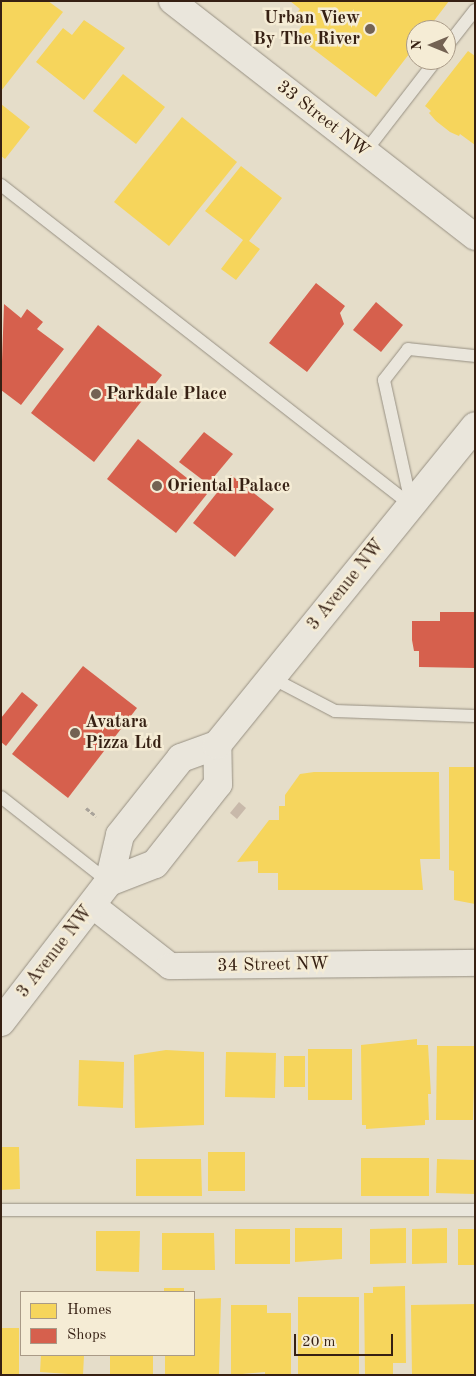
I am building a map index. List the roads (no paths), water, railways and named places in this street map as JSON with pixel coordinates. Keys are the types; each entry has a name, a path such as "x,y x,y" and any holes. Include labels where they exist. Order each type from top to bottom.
{"main road":[{"name":"3 Avenue NW","path":"1,1022 110,882 120,836 180,758 218,745 270,677 475,426"},
{"path":"110,882 155,864 218,784 218,745"}],"street":[{"name":"33 Street NW","path":"172,1 475,237"},
{"name":"34 Street NW","path":"92,905 170,966 475,963"}],"lane":[{"path":"456,34 475,10"},
{"path":"365,152 428,70"},
{"path":"1,185 411,505"},
{"path":"411,505 384,380 408,349 475,356"},
{"path":"270,677 335,711 475,716"},
{"path":"1,796 110,882"},
{"path":"1,1210 475,1210"}],"place":[{"name":"Urban View By The River","path":"370,29"},
{"name":"Parkdale Place","path":"96,394"},
{"name":"Oriental Palace","path":"157,486"},
{"name":"Avatara Pizza Ltd","path":"75,733"}]}
